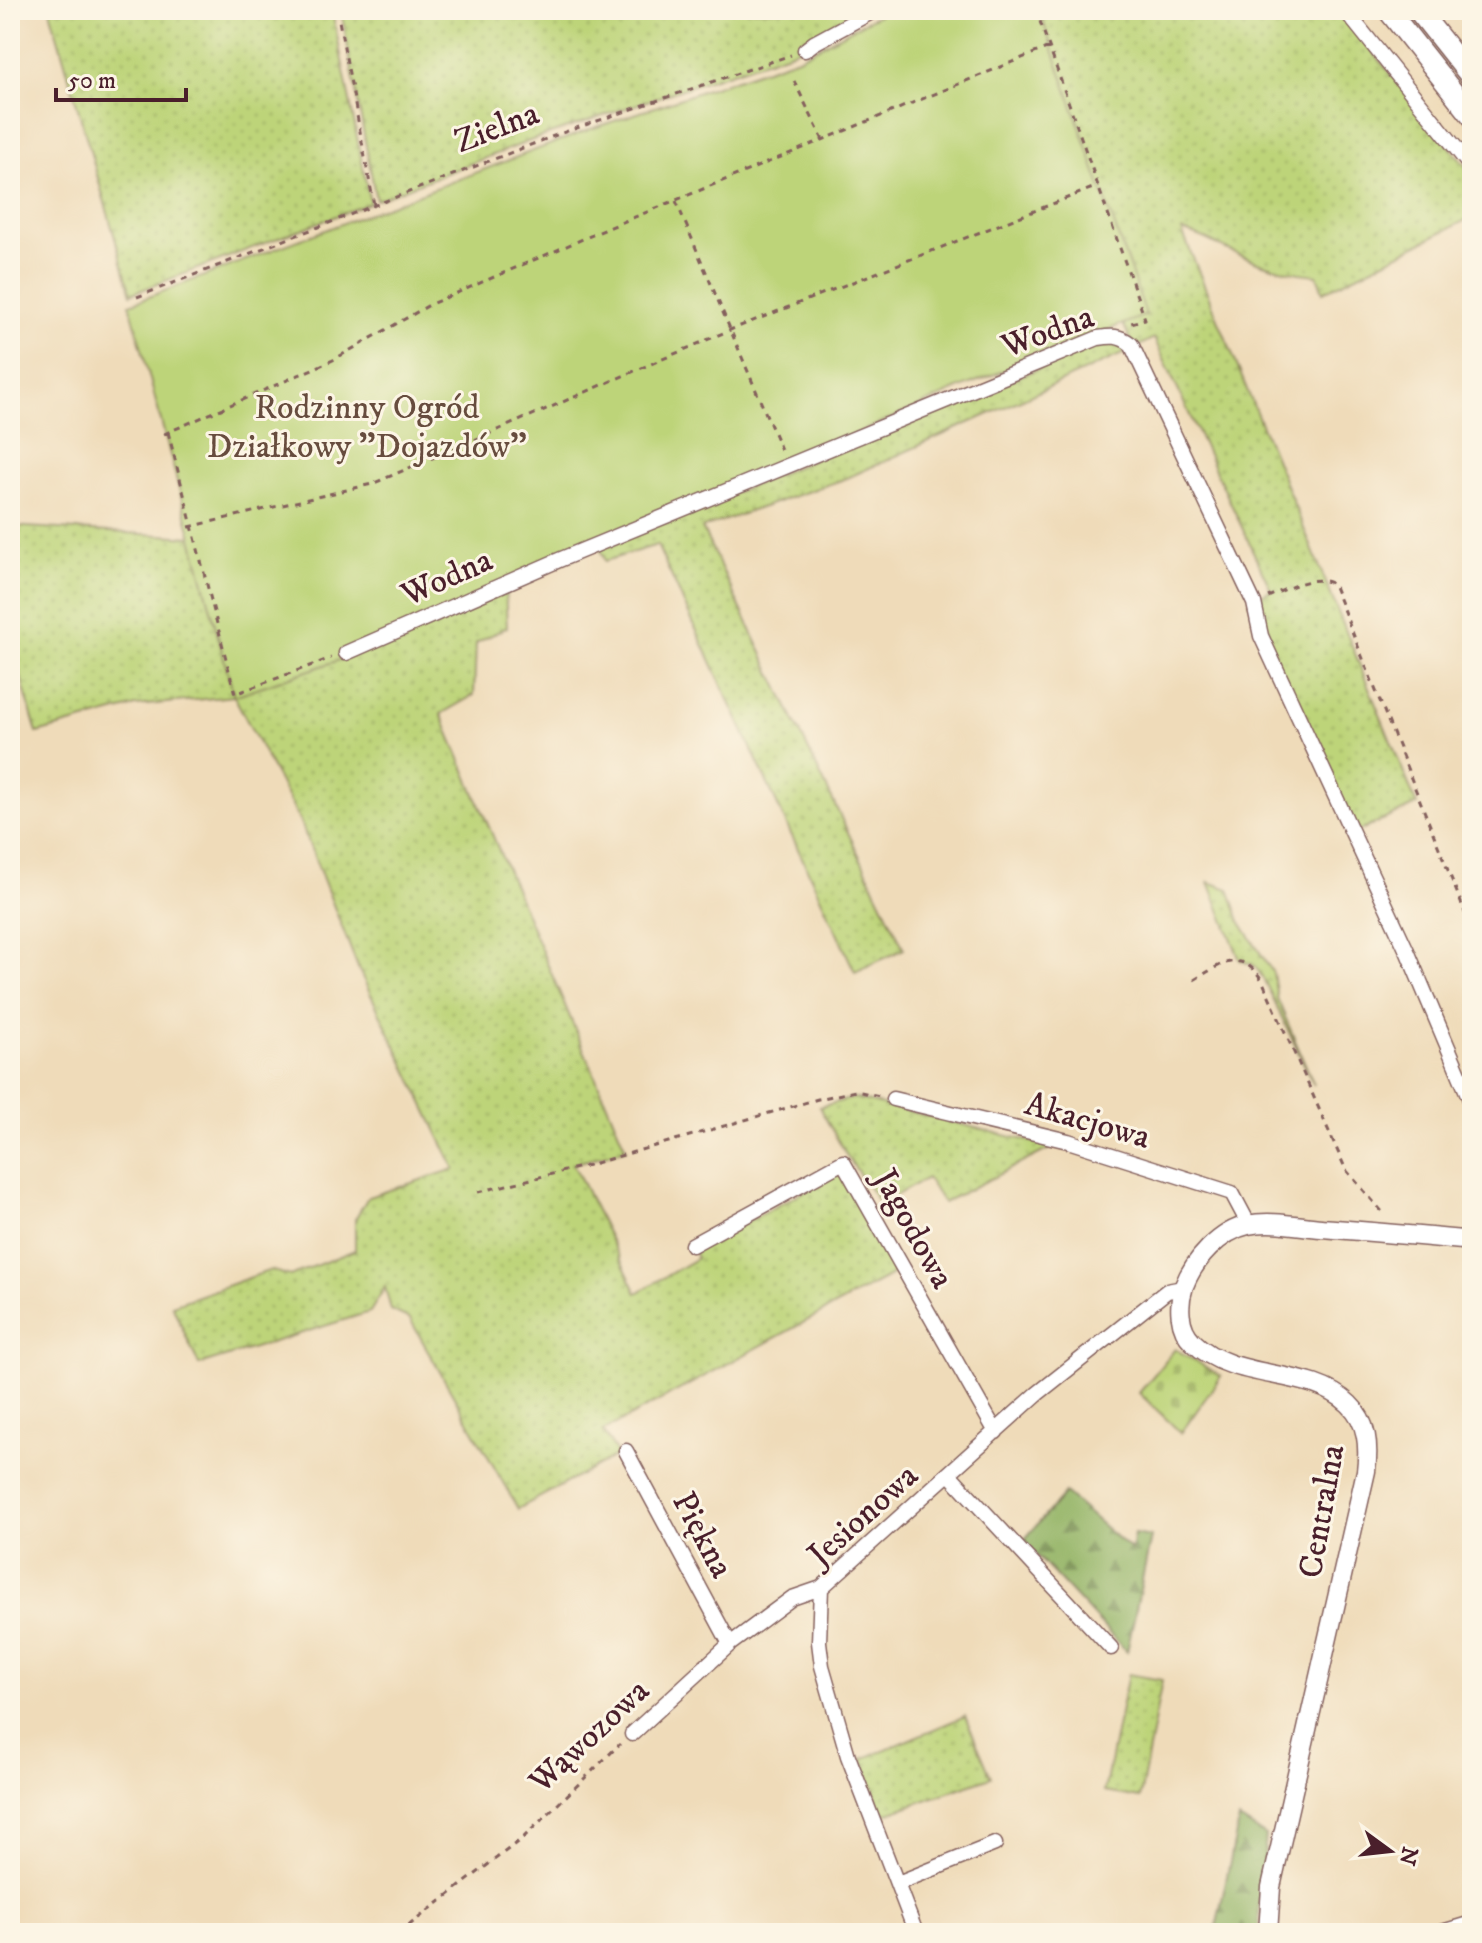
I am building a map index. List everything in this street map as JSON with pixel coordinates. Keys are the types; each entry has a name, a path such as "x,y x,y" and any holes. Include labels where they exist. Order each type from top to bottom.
{"main road":[{"path":"1388,10 1472,116"},
{"path":"1418,10 1472,78"}],"street":[{"path":"805,50 875,10"},
{"path":"1345,10 1472,168"},
{"name":"Wodna","path":"346,653 573,554 1098,338 1123,337 1131,344 1254,603 1261,636 1408,953 1472,1104"},
{"name":"Akacjowa","path":"893,1099 1068,1141 1232,1193 1249,1225"},
{"name":"Jagodowa","path":"692,1245 843,1162 996,1432"},
{"path":"1183,1288 1211,1247 1232,1232 1249,1225 1285,1224 1472,1241"},
{"name":"Jesionowa","path":"916,1933 848,1756 822,1666 819,1642 821,1588 1037,1394 1167,1291 1183,1288"},
{"name":"Centralna","path":"1183,1288 1180,1318 1185,1333 1194,1344 1236,1366 1331,1391 1351,1405 1359,1416 1367,1440 1366,1471 1271,1887 1268,1933"},
{"name":"Piękna","path":"626,1451 730,1644"},
{"path":"950,1475 1111,1648"},
{"name":"Wąwozowa","path":"632,1734 730,1644 792,1598 821,1588"},
{"path":"898,1883 995,1844"},
{"path":"1439,1933 1472,1923"}],"path":[{"path":"337,10 374,205"},
{"path":"1036,10 1145,319 1124,325 1131,344"},
{"path":"346,653 235,694 166,433 333,360 431,304 1049,47"},
{"name":"Zielna","path":"137,297 559,134 805,50"},
{"path":"794,81 824,142"},
{"path":"190,527 372,484 730,330 1098,186"},
{"path":"676,201 788,467"},
{"path":"1254,603 1302,583 1327,580 1333,584 1472,930"},
{"path":"1194,980 1226,962 1236,961 1254,967 1350,1177 1404,1235"},
{"path":"478,1192 585,1166 818,1099 856,1091 893,1099"},
{"name":"Wąwozowa","path":"399,1933 524,1837 632,1734"}],"green space":[{"path":"50,10 332,10 370,203 131,294"},
{"path":"341,10 863,10 791,52 535,139 376,200"},
{"name":"Rodzinny Ogród Działkowy \"Dojazdów\"","path":"887,10 1039,10 1146,315 965,386 348,657 234,696 130,304 591,129 798,58"},
{"path":"1039,10 1339,10 1472,174 1472,217 1323,292 1317,275 1269,266 1182,231 1417,805 1356,832 1249,602 1271,590 1154,338 1135,348 1123,324 1145,315"},
{"path":"1108,342 1121,345 1127,352 847,478 702,528 904,949 855,972 657,545 605,561 600,549 927,412"},
{"path":"10,526 192,537 234,696 136,706 37,733 10,639"},
{"path":"505,587 507,627 476,643 474,695 441,714 626,1149 573,1164 637,1293 697,1258 693,1250 843,1171 899,1271 603,1431 618,1455 518,1509 410,1319 391,1310 385,1287 370,1312 199,1365 172,1305 271,1270 290,1276 355,1250 355,1219 368,1197 455,1169 359,970 300,821 234,696"},
{"path":"1209,882 1229,889 1240,921 1273,973 1277,998 1314,1085 1264,980 1255,966 1240,960"},
{"path":"854,1098 1053,1147 943,1203 927,1178 880,1204 819,1107"},
{"path":"1175,1349 1221,1376 1181,1433 1139,1393"},
{"path":"1065,1493 1131,1550 1134,1534 1151,1537 1127,1652 1023,1541"},
{"path":"1128,1674 1162,1680 1140,1798 1104,1792"},
{"path":"965,1716 991,1777 883,1815 862,1759"},
{"path":"1239,1819 1266,1836 1259,1933 1215,1933"}]}
